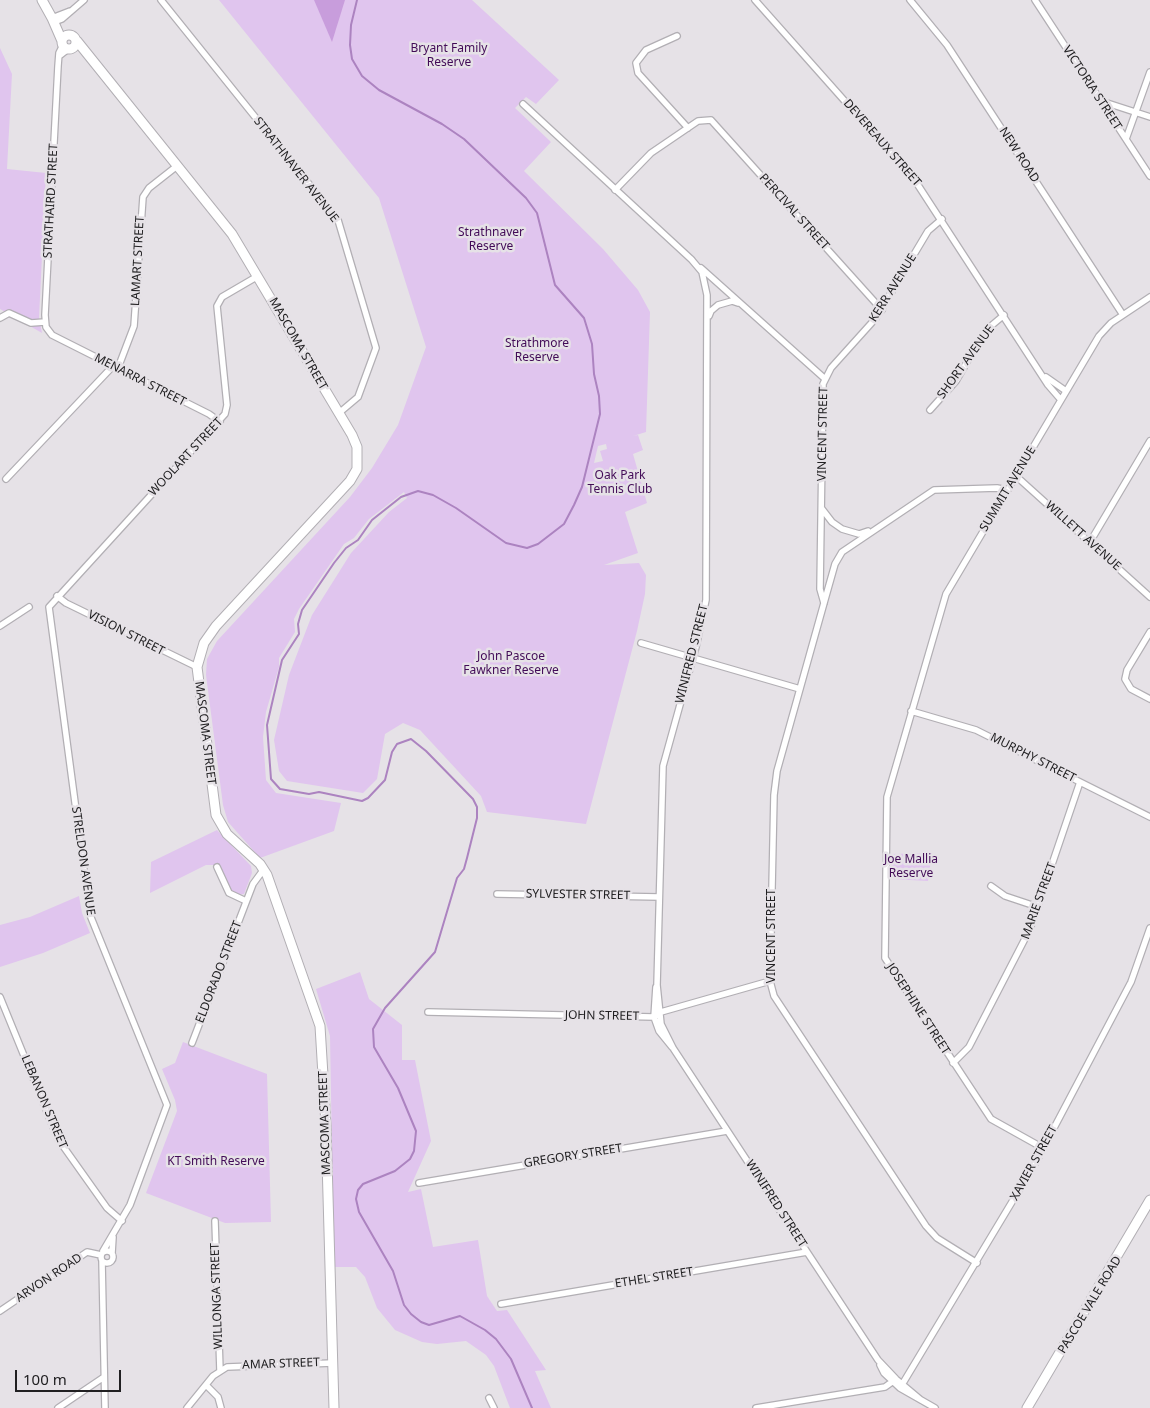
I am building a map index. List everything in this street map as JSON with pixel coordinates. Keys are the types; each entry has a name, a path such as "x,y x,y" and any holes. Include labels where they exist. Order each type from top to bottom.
{"main road":[{"name":"MASCOMA STREET","path":"43,2 56,19 68,43 87,54 232,234 339,413 357,448 358,459 354,476 209,635 202,649 197,667 216,815 227,834 264,869 317,1013 322,1039 334,1408"},
{"name":"PASCOE VALE ROAD","path":"1027,1408 1150,1200"}],"street":[{"path":"56,19 84,0"},
{"name":"STRATHNAVER AVENUE","path":"160,0 338,220 376,348 375,357 356,401 339,413"},
{"name":"DEVEREAUX STREET","path":"755,0 906,168 942,219 1043,374 1048,385 1061,400"},
{"name":"NEW ROAD","path":"910,0 947,45 1123,315"},
{"name":"VICTORIA STREET","path":"1035,0 1150,176"},
{"path":"615,190 647,156 688,128 638,73 636,63 640,56 655,45 677,36"},
{"name":"STRATHAIRD STREET","path":"45,322 59,56 68,43"},
{"path":"1126,139 1150,72"},
{"path":"1101,100 1150,117"},
{"name":"VINCENT STREET","path":"523,104 615,190 824,378 822,390 822,571 820,589 824,603"},
{"name":"PERCIVAL STREET","path":"688,128 702,120 715,123 882,310"},
{"name":"LAMART STREET","path":"6,479 115,367 134,326 143,197 149,188 177,166"},
{"name":"KERR AVENUE","path":"824,378 882,310 928,231 942,219"},
{"name":"WINIFRED STREET","path":"691,259 704,278 707,295 706,600 693,658 663,766 657,985 654,1017 659,1031 673,1048 878,1360 894,1380 935,1408"},
{"name":"WOOLART STREET","path":"56,596 220,422 225,414 227,405 217,306 222,297 258,276"},
{"name":"SUMMIT AVENUE","path":"911,711 943,601 1007,490 1104,329 1150,297"},
{"path":"707,320 711,311 718,305 732,301 742,304"},
{"path":"0,318 9,313 31,323 45,322"},
{"name":"SHORT AVENUE","path":"930,410 956,381 985,331 1004,315"},
{"name":"MENARRA STREET","path":"45,322 49,332 59,339 209,414 220,422"},
{"name":"DEVEREAUX STREET","path":"1043,374 1066,391"},
{"path":"1090,542 1150,441"},
{"name":"WILLETT AVENUE","path":"1016,476 1150,597"},
{"name":"VINCENT STREET","path":"976,1262 937,1238 926,1226 774,996 770,981 775,783 824,603 842,552 934,490 996,488 1007,490"},
{"path":"822,509 832,522 842,529 859,534 874,529"},
{"path":"822,571 825,580 830,583"},
{"name":"VISION STREET","path":"56,596 83,612 197,667"},
{"name":"STRELDON AVENUE","path":"56,596 49,607 49,620 90,915 167,1105 121,1223"},
{"path":"0,626 29,607"},
{"path":"1150,632 1127,670 1125,679 1131,689 1150,699"},
{"path":"641,643 801,687"},
{"name":"MURPHY STREET","path":"911,711 976,730 1150,817"},
{"name":"JOSEPHINE STREET","path":"911,711 887,797 883,950 889,966 991,1119 1043,1148"},
{"name":"MARIE STREET","path":"953,1063 969,1047 1030,929 1080,782"},
{"path":"218,867 229,893 246,902"},
{"name":"ELDORADO STREET","path":"192,1042 255,879 264,869"},
{"path":"991,886 1005,896 1038,908"},
{"name":"SYLVESTER STREET","path":"497,894 659,897"},
{"name":"XAVIER STREET","path":"902,1386 1043,1148 1131,982 1150,928"},
{"name":"JOHN STREET","path":"428,1012 654,1017 661,1012 770,981"},
{"name":"WINIFRED STREET","path":"657,985 661,1024 673,1048"},
{"name":"LEBANON STREET","path":"0,997 58,1139 107,1208 121,1223"},
{"name":"GREGORY STREET","path":"419,1183 727,1131"},
{"name":"WILLONGA STREET","path":"215,1221 220,1371"},
{"path":"103,1279 113,1259 114,1237 121,1223"},
{"path":"105,1408 102,1256 108,1240 114,1237"},
{"path":"102,1256 107,1250 112,1253"},
{"name":"ARVON ROAD","path":"0,1311 86,1252 102,1256"},
{"name":"ETHEL STREET","path":"501,1304 807,1252"},
{"path":"102,1256 110,1262"},
{"name":"AMAR STREET","path":"220,1371 234,1366 332,1363"},
{"path":"188,1408 220,1371"},
{"path":"58,1408 104,1377"},
{"path":"756,1408 885,1387 894,1380"},
{"path":"206,1385 218,1397 221,1408"},
{"path":"488,1398 494,1408"}],"green space":[{"path":"219,0 472,0 559,80 536,104 526,97 515,108 551,142 524,171 603,249 638,290 650,312 646,432 633,436 638,435 643,450 633,454 647,503 625,512 638,553 604,565 639,563 646,575 645,594 586,824 487,812 481,796 420,730 403,723 385,734 377,779 363,793 287,781 279,771 274,740 289,675 312,615 351,553 389,512 407,498 404,492 369,519 354,538 344,544 299,609 294,619 295,632 279,658 279,667 266,712 263,737 266,780 276,793 341,803 334,831 260,858 228,822 223,805 206,675 207,659 217,641 350,497 372,468 398,425 426,347 379,198","holes":["606,444 607,449 600,451 603,461 594,463 598,446"]},
{"path":"0,48 12,74 7,169 46,173 39,318 42,333 0,309"},
{"path":"217,830 251,866 252,873 244,894 237,895 230,890 219,865 206,865 150,893 151,862"},
{"name":"Joe Mallia Reserve","path":"932,853 928,881 891,879 891,854"},
{"path":"79,896 82,913 90,933 43,953 0,967 0,925 30,917"},
{"path":"360,972 369,999 402,1025 402,1060 415,1060 431,1141 408,1192 421,1189 433,1247 478,1240 487,1296 497,1311 507,1310 546,1370 535,1371 551,1408 510,1408 494,1366 486,1355 466,1341 437,1344 422,1342 395,1330 377,1308 365,1277 356,1267 334,1267 330,1036 316,989"},
{"name":"KT Smith Reserve","path":"183,1042 267,1074 271,1222 225,1223 146,1193 177,1111 175,1100 162,1069 175,1063"}],"shaded area":[{"path":"314,0 345,0 332,42"}],"waterway":[{"path":"357,0 351,25 350,45 352,59 362,76 379,90 442,124 464,139 526,198 537,213 555,285 584,318 592,344 594,374 599,396 600,414 582,487 564,524 538,544 527,548 506,543 456,508 433,495 418,491 401,497 372,520 358,540 346,548 334,563 302,610 298,624 299,634 282,660 267,725 271,779 280,789 309,794 319,792 362,801 368,798 385,780 392,752 397,744 411,739 426,751 473,799 477,807 477,818 464,869 457,878 435,952 385,1008 373,1029 374,1047 398,1088 416,1131 414,1151 410,1159 395,1171 363,1184 358,1190 356,1199 359,1212 393,1271 404,1305 411,1314 421,1322 429,1325 460,1316 485,1330 496,1339 511,1359 532,1408"}],"park label":[{"name":"Bryant Family Reserve","path":"449,56"},
{"name":"Strathnaver Reserve","path":"491,240"},
{"name":"Strathmore Reserve","path":"537,351"},
{"name":"Oak Park Tennis Club","path":"620,483"},
{"name":"John Pascoe Fawkner Reserve","path":"511,664"}]}
